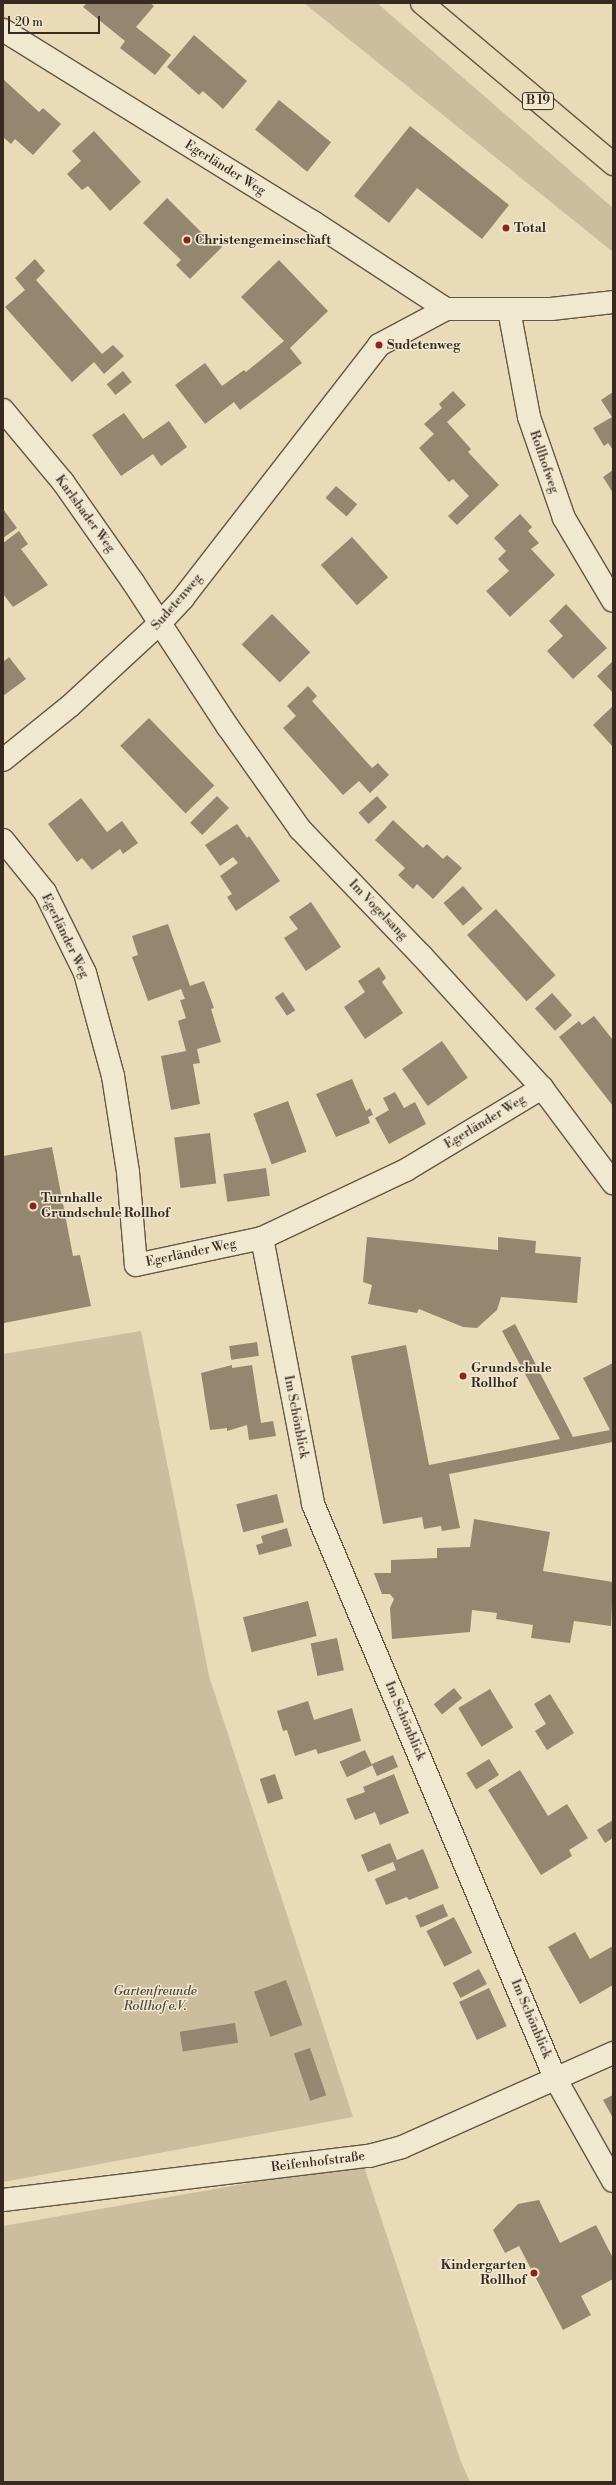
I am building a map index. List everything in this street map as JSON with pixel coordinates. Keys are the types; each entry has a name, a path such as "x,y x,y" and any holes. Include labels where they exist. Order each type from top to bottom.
{"main road":[{"name":"B 19","path":"422,3 613,164"}],"street":[{"name":"Egerländer Weg","path":"3,30 313,222 446,309"},
{"name":"Sudetenweg","path":"3,760 70,706 160,623 183,598 379,345 446,309 551,309 613,302"},
{"name":"Rollhofweg","path":"509,310 529,417 564,518 613,601"},
{"name":"Karlsbader Weg","path":"3,410 63,482 160,623"},
{"name":"Im Vogelsang","path":"160,623 228,727 300,829 421,955 542,1088 613,1183"},
{"name":"Egerländer Weg","path":"3,840 45,892 86,973 113,1076 128,1172 136,1265 262,1238 406,1170 542,1088"},
{"name":"Im Schönblick","path":"262,1238 313,1504 555,2078 613,2181"},
{"name":"Reifenhofstraße","path":"3,2200 369,2156 402,2147 613,2053"}],"green space":[{"path":"304,3 377,3 613,208 613,252"},
{"name":"Gartenfreunde Rollhof e.V.","path":"141,1331 209,1676 353,2117 3,2182 3,1354"},
{"path":"363,2163 461,2462 470,2482 3,2482 3,2226"}],"building":[{"path":"87,3 150,3 154,6 136,27 171,55 155,75 120,48 125,41 83,7"},
{"path":"194,35 247,81 223,109 203,91 199,95 167,67"},
{"path":"3,79 39,112 43,108 61,124 33,155 15,139 11,144 3,137"},
{"path":"279,100 331,142 307,172 255,130"},
{"path":"410,126 509,205 482,239 417,188 389,223 354,196"},
{"path":"94,131 141,182 110,211 88,186 82,190 67,174 81,161 72,151"},
{"name":"Christengemeinschaft","path":"167,198 203,234 205,232 222,247 190,279 176,265 181,260 143,223"},
{"path":"35,259 45,271 36,280 102,354 113,345 124,356 104,374 94,362 72,382 5,307 25,290 15,278"},
{"path":"279,260 328,311 290,348 302,363 240,410 234,402 205,424 175,385 205,363 222,386 244,370 246,372 284,341 241,297"},
{"path":"123,371 132,382 115,395 107,384"},
{"path":"453,391 466,405 447,422 471,449 468,452 499,485 457,525 448,516 469,496 453,479 449,482 419,448 434,434 424,424 442,408 439,404"},
{"path":"613,392 613,450 608,443 604,446 593,428 612,417 601,400"},
{"path":"124,413 143,439 169,421 187,447 161,466 153,454 121,476 92,435"},
{"path":"613,470 613,493 603,477"},
{"path":"336,486 357,504 347,516 326,498"},
{"path":"3,509 17,528 3,538"},
{"path":"520,514 532,527 528,531 539,543 531,549 555,575 510,617 486,591 509,571 498,559 506,551 494,538"},
{"path":"19,531 28,544 21,549 48,585 13,607 3,594 3,543"},
{"path":"352,537 388,577 357,605 321,565"},
{"path":"566,604 607,648 573,679 547,651 563,636 549,621"},
{"path":"272,614 310,652 280,683 242,644"},
{"path":"9,657 26,679 3,696 3,662"},
{"path":"613,661 613,693 597,676"},
{"path":"308,686 317,696 312,701 372,768 378,763 389,775 370,793 359,781 343,795 283,728 296,716 287,706"},
{"path":"613,706 613,747 593,725"},
{"path":"149,718 214,786 186,813 120,746"},
{"path":"217,796 229,808 202,835 190,823"},
{"path":"377,796 387,807 368,824 358,813"},
{"path":"81,798 107,832 122,821 138,843 123,854 120,849 92,870 82,858 77,862 48,824"},
{"path":"393,820 423,848 427,844 443,859 447,855 462,868 433,899 417,884 413,889 398,875 405,868 375,840"},
{"path":"237,824 247,838 249,836 280,881 236,911 227,897 232,894 220,876 238,863 233,857 220,866 205,845"},
{"path":"463,886 483,909 463,926 443,903"},
{"path":"311,902 341,947 306,971 284,938 298,929 289,917"},
{"path":"496,909 556,975 527,1001 467,935"},
{"path":"168,924 190,986 204,981 214,1008 211,1009 221,1042 197,1049 200,1063 193,1064 200,1104 171,1110 161,1056 186,1051 178,1021 186,1018 180,1000 185,999 181,989 148,1001 132,957 138,955 132,936"},
{"path":"379,967 386,978 382,982 403,1013 365,1039 344,1007 365,992 358,981"},
{"path":"283,992 295,1010 287,1016 275,998"},
{"path":"552,993 572,1015 555,1031 535,1008"},
{"path":"594,1016 613,1040 613,1106 559,1037 579,1021 582,1025"},
{"path":"442,1041 468,1078 428,1106 402,1069"},
{"path":"352,1079 366,1111 370,1108 373,1115 368,1117 370,1123 336,1137 316,1094"},
{"path":"395,1092 404,1108 415,1102 426,1124 389,1144 375,1118 389,1110 383,1098"},
{"path":"288,1101 306,1152 272,1164 253,1114"},
{"path":"210,1133 216,1184 180,1188 174,1137"},
{"name":"Turnhalle Grundschule Rollhof","path":"52,1147 73,1256 80,1255 91,1306 4,1323 3,1156"},
{"path":"266,1168 270,1196 227,1202 223,1174"},
{"path":"367,1237 498,1250 498,1237 536,1241 535,1253 581,1257 577,1303 501,1297 497,1310 477,1328 463,1327 419,1309 417,1313 368,1304 372,1285 363,1282"},
{"path":"515,1324 573,1437 610,1430 583,1378 613,1363 613,1442 449,1474 460,1528 442,1531 441,1526 424,1529 422,1517 383,1524 351,1356 406,1345 429,1465 560,1439 502,1331"},
{"path":"257,1342 259,1356 231,1360 229,1346"},
{"path":"232,1365 232,1368 252,1365 261,1423 273,1421 276,1436 249,1440 247,1425 227,1431 227,1428 210,1430 201,1373"},
{"path":"277,1494 284,1522 243,1532 236,1504"},
{"path":"474,1519 550,1532 543,1571 613,1582 611,1626 574,1621 570,1643 531,1638 533,1625 496,1619 497,1613 472,1610 470,1632 392,1639 390,1608 394,1599 390,1594 382,1594 374,1573 391,1573 391,1560 437,1558 437,1548 470,1547"},
{"path":"287,1528 292,1546 259,1555 256,1545 263,1543 261,1536"},
{"path":"308,1601 317,1636 252,1652 243,1617"},
{"path":"337,1638 344,1670 317,1676 311,1644"},
{"path":"454,1688 462,1698 442,1714 434,1704"},
{"path":"490,1689 513,1728 481,1747 458,1708"},
{"path":"550,1694 574,1733 547,1750 535,1731 546,1724 534,1704"},
{"path":"308,1701 314,1720 352,1708 361,1741 318,1754 316,1749 295,1756 287,1730 283,1731 277,1711"},
{"path":"365,1750 372,1765 347,1777 340,1762"},
{"path":"393,1755 398,1767 377,1776 372,1764"},
{"path":"489,1759 499,1775 476,1789 466,1773"},
{"path":"520,1770 548,1816 567,1804 588,1838 569,1850 572,1856 541,1875 488,1790"},
{"path":"275,1774 283,1799 268,1804 260,1779"},
{"path":"394,1774 409,1813 380,1825 375,1812 355,1820 346,1799 365,1792 363,1787"},
{"path":"613,1820 613,1838 605,1843 597,1830"},
{"path":"390,1843 397,1860 423,1849 439,1888 409,1900 407,1897 386,1905 375,1879 396,1870 393,1862 368,1872 361,1855"},
{"path":"443,1904 448,1916 420,1928 415,1916"},
{"path":"454,1917 472,1953 445,1967 426,1931"},
{"path":"575,1932 590,1959 613,1946 613,1985 580,2004 548,1947"},
{"path":"479,1969 487,1984 460,1998 453,1983"},
{"path":"286,1980 302,2025 270,2037 254,1992"},
{"path":"489,1988 507,2026 477,2040 459,2002"},
{"path":"235,2023 238,2043 183,2052 180,2032"},
{"path":"310,2048 326,2095 310,2101 294,2054"},
{"path":"613,2095 613,2118 603,2100"},
{"path":"539,2200 560,2243 596,2225 613,2258 613,2279 581,2296 591,2315 563,2330 519,2246 505,2253 493,2230 518,2204"}],"place":[{"name":"Total","path":"506,228"},
{"name":"Christengemeinschaft","path":"187,240"},
{"name":"Sudetenweg","path":"379,345"},
{"name":"Turnhalle Grundschule Rollhof","path":"33,1206"},
{"name":"Grundschule Rollhof","path":"463,1376"},
{"name":"Kindergarten Rollhof","path":"534,2273"}]}
